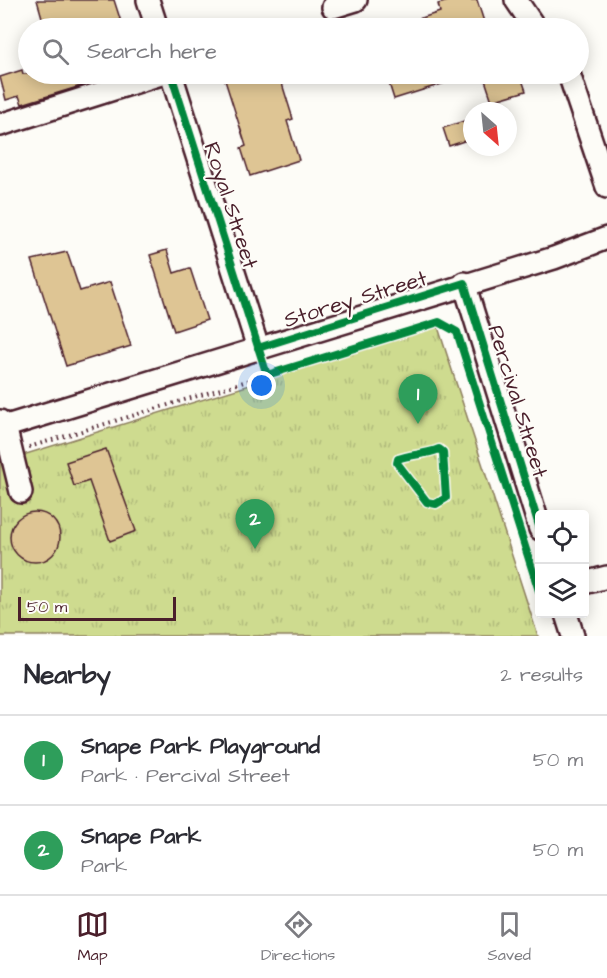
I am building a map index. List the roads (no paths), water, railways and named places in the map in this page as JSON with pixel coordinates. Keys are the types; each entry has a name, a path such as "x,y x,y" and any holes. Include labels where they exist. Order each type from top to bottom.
{"street":[{"path":"148,0 154,18"},
{"path":"333,8 356,0"},
{"path":"516,0 528,18"},
{"path":"0,124 128,84"},
{"name":"Royal Street","path":"174,84 258,348"},
{"path":"571,84 607,187"},
{"name":"Storey Street","path":"2,425 464,283 554,258 607,238"},
{"name":"Percival Street","path":"464,283 535,513"},
{"path":"2,425 12,453 21,492"},
{"path":"589,582 607,577"},
{"path":"567,618 573,636"}],"place":[{"name":"Snape Park Playground","path":"418,424"},
{"name":"Snape Park","path":"255,549"}]}
